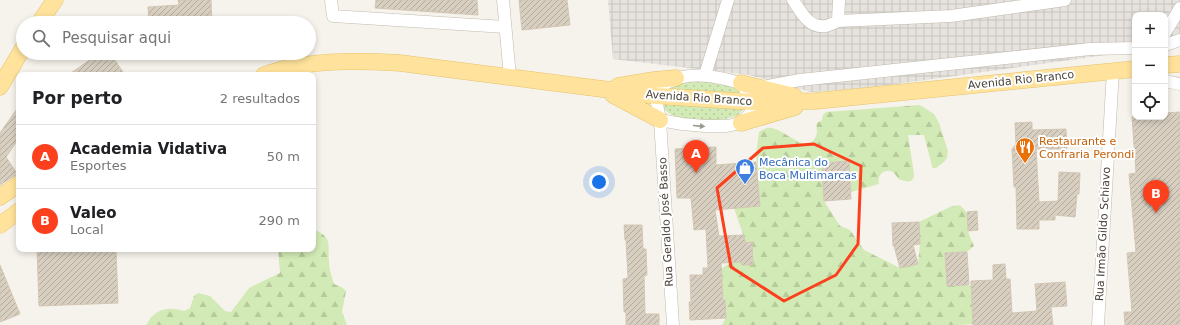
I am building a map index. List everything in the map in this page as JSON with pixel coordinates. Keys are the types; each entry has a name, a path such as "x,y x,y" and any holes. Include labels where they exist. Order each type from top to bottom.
{"main road":[{"path":"44,16 55,0"},
{"path":"0,65 16,52"},
{"path":"0,87 16,59"},
{"name":"Avenida Rio Branco","path":"276,72 291,68 332,62 364,61 400,63 657,96 753,102 815,100 1132,69"},
{"path":"1168,65 1180,64"},
{"path":"601,89 654,80 676,78"},
{"path":"741,83 815,100"},
{"path":"601,89 638,107 660,120"},
{"path":"741,123 815,100"},
{"path":"0,197 16,186"},
{"path":"0,225 16,213"}],"street":[{"path":"331,0 332,16 505,27"},
{"path":"503,0 510,77"},
{"path":"705,75 728,0"},
{"path":"793,0 803,16 818,26 826,26 838,21 951,16 1065,0"},
{"path":"838,21 839,0"},
{"path":"1173,0 1180,2"},
{"path":"1168,28 1180,8"},
{"path":"1168,44 1180,40"},
{"path":"760,87 808,79 1090,49 1132,48"},
{"name":"Rua Irmão Gildo Schiavo","path":"1098,325 1113,71"},
{"path":"657,96 662,86 676,78 705,75 741,83 753,102 749,115 741,123 727,126 682,124 660,120"},
{"path":"1168,82 1180,84"},
{"name":"Rua Geraldo José Basso","path":"657,96 657,107 660,120 673,325"}],"highlighted area":[{"path":"814,144 861,166 858,244 836,275 784,301 731,267 717,188 763,148"}],"shaded area":[{"path":"608,0 1180,0 1180,44 1168,46 1168,12 1132,12 1132,51 867,88 811,92 749,75 613,59"}],"green space":[{"path":"704,81 726,85 747,96 662,91 681,83"},
{"path":"660,103 745,107 736,116 729,118 720,120 690,120 672,115 665,110"},
{"path":"920,105 934,114 939,123 948,151 947,158 944,162 936,168 933,168 924,135 908,135 914,174 911,181 903,181 898,179 892,172 886,171 880,175 879,184 851,192 849,161 822,163 824,201 840,226 850,230 864,250 900,268 918,264 920,244 919,222 950,207 959,205 967,214 967,227 974,246 967,252 945,253 947,286 971,286 973,313 1002,321 962,325 722,325 726,312 722,291 722,268 732,262 741,262 742,265 753,264 752,243 746,243 734,208 760,206 756,154 759,132 766,128 773,128 802,143 808,143 813,141 817,133 817,123 822,120 823,115 826,112"},
{"path":"316,230 324,235 329,246 330,267 334,284 346,291 342,312 347,325 146,325 153,315 162,310 172,309 184,311 190,308 194,296 198,293 210,296 225,311 231,312 249,288 280,273 278,252 316,252"}],"building":[{"path":"178,0 211,0 212,16 149,16 148,7 179,5"},
{"path":"376,0 477,0 478,15 375,8"},
{"path":"519,0 567,0 570,25 522,30"},
{"path":"90,60 115,60 123,72 72,72"},
{"path":"16,110 16,142 6,157 16,172 16,176 0,185 0,133"},
{"path":"1180,112 1180,325 1125,325 1124,312 1132,312 1127,253 1136,252 1129,174 1136,173 1132,120 1168,120 1168,113"},
{"path":"1032,122 1032,130 1066,129 1067,149 1036,149 1039,202 1058,201 1059,172 1080,173 1079,194 1077,194 1075,217 1055,215 1055,220 1039,220 1039,229 1017,229 1016,187 1014,187 1012,149 1016,144 1015,123"},
{"path":"716,147 716,165 756,162 760,206 715,210 719,236 743,235 746,243 752,242 753,265 742,265 741,262 721,263 723,300 725,300 726,318 690,320 690,275 703,275 703,268 708,268 706,229 694,230 691,198 677,198 675,149"},
{"path":"849,161 851,199 824,201 822,163"},
{"path":"977,211 978,230 968,231 967,212"},
{"path":"919,222 920,244 913,245 918,264 900,268 893,246 892,223"},
{"path":"624,225 642,225 643,249 646,249 647,275 644,276 645,314 659,314 659,325 626,325 623,279 628,278"},
{"path":"37,252 116,252 118,303 39,306"},
{"path":"967,252 969,285 947,286 945,253"},
{"path":"1005,264 1006,279 1010,279 1012,313 1037,311 1035,284 1065,282 1067,306 1051,307 1053,325 973,325 971,281 993,280 993,265"},
{"path":"0,265 20,314 0,322"}],"place":[{"name":"Restaurante e Confraria Perondi","path":"1025,164"},
{"name":"Academia Vidativa","path":"696,173"},
{"name":"Mecânica do Boca Multimarcas","path":"745,185"},
{"name":"Valeo","path":"1156,213"}]}
